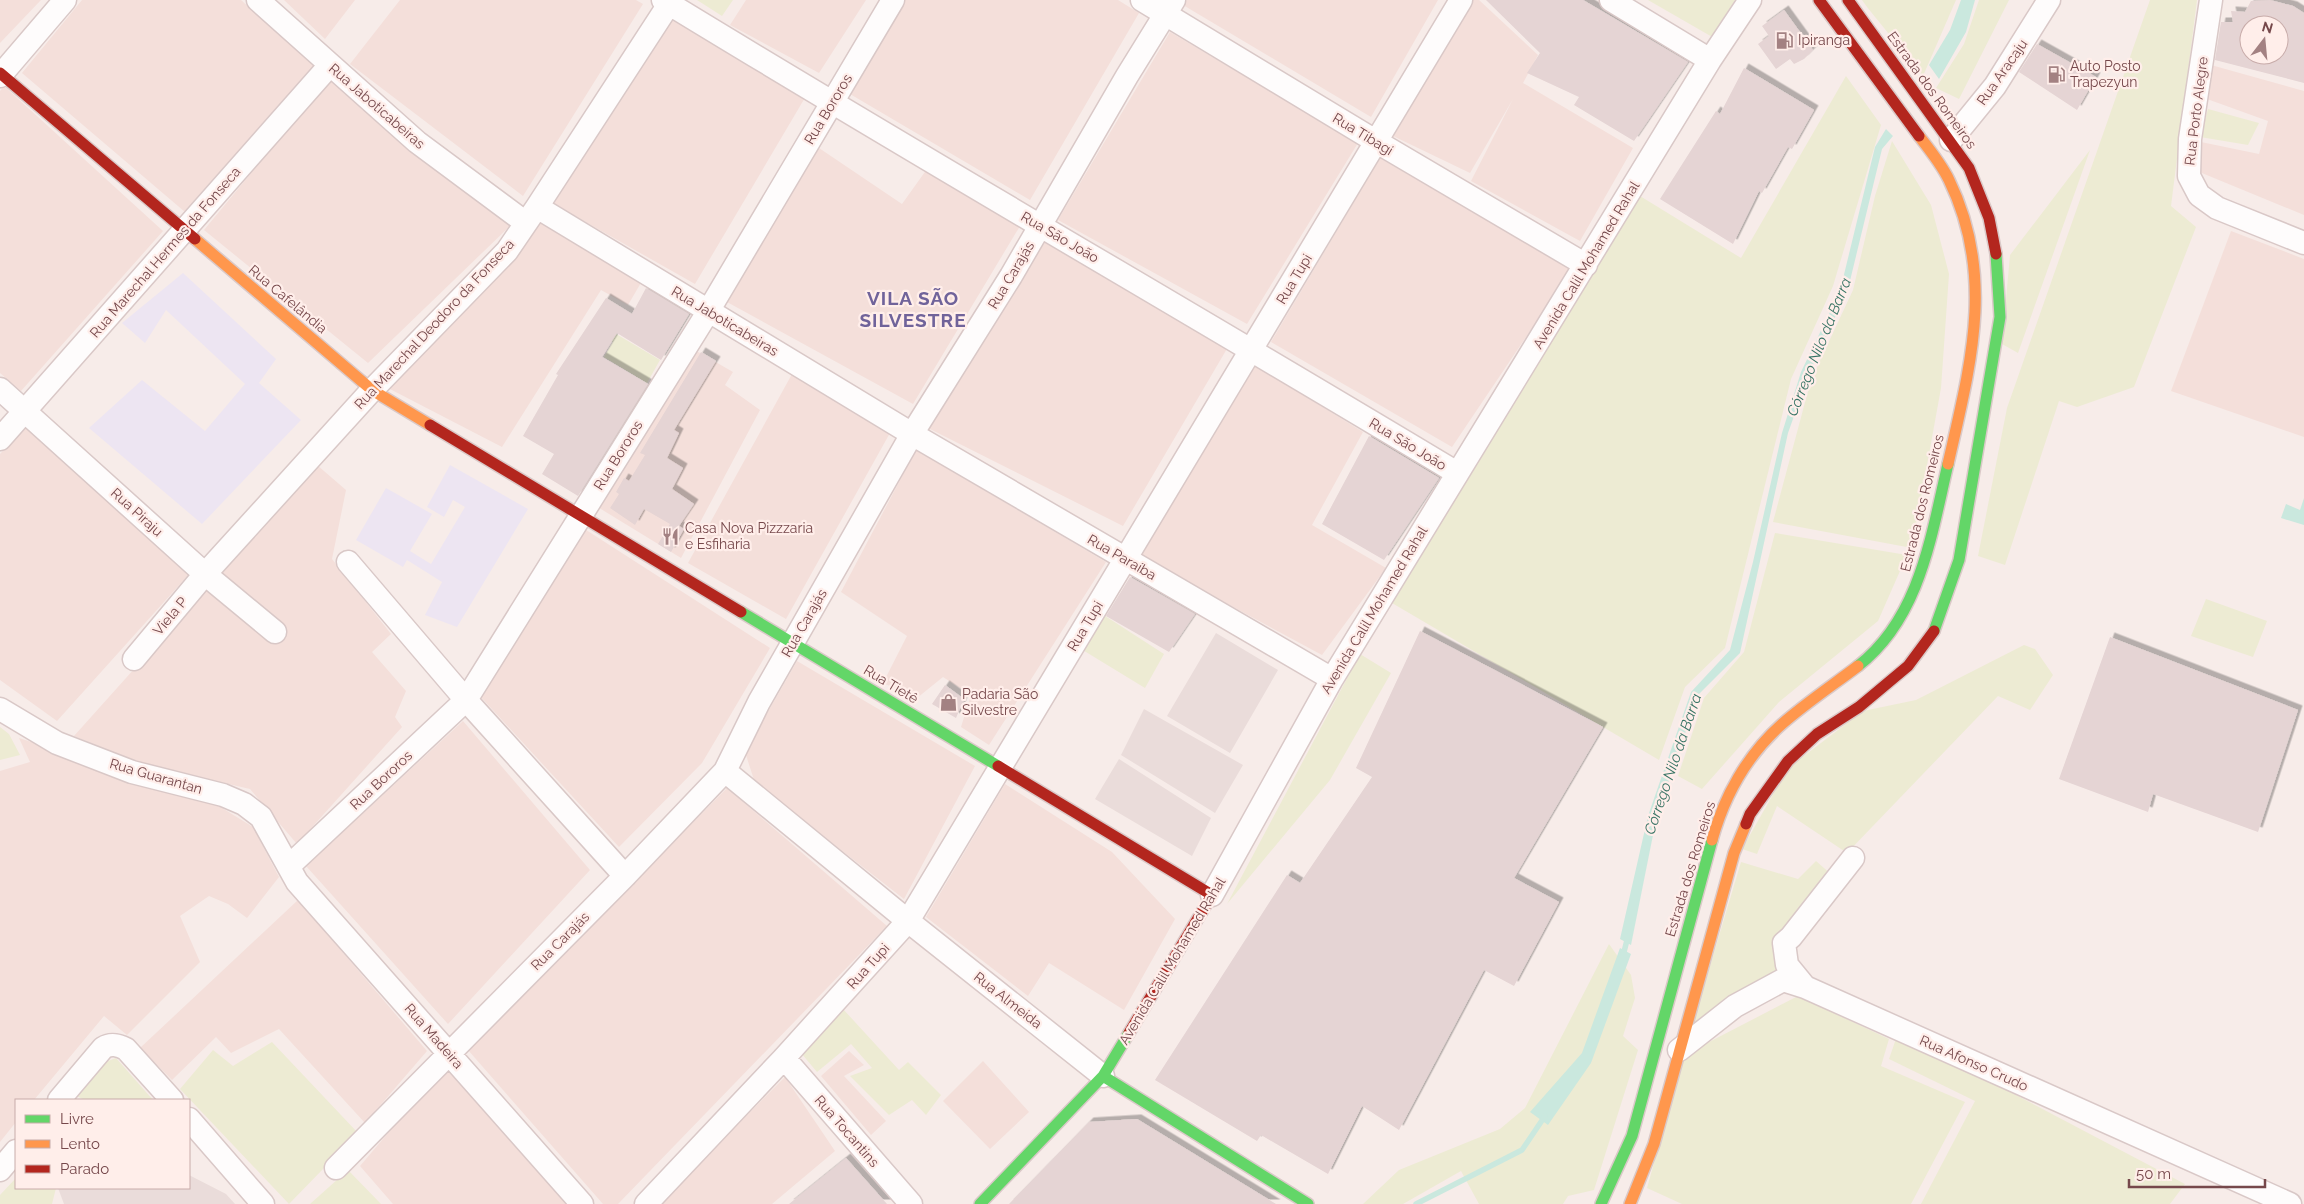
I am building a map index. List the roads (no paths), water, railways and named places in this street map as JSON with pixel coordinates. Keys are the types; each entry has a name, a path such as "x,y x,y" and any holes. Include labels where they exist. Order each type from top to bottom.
{"main road":[{"name":"Estrada dos Romeiros","path":"1601,1204 1632,1136 1699,884 1720,815 1733,785 1752,758 1781,725 1892,638 1915,591 1927,554 1970,367 1977,302 1974,261 1966,226 1949,180 1924,142 1819,0"},
{"name":"Estrada dos Romeiros","path":"1630,1204 1650,1154 1734,853 1750,814 1788,761 1817,734 1859,707 1933,635 1959,560 2000,316 1998,266 1989,218 1969,168 1951,140 1848,0"},
{"name":"Rua Cafelândia","path":"0,74 372,390 580,515"},
{"name":"Rua Tietê","path":"580,515 1212,895"},
{"name":"Avenida Calil Mohamed Rahal","path":"980,1204 1103,1076 1212,895"},
{"name":"Rua Almeida","path":"1103,1076 1308,1204"}],"street":[{"path":"0,74 65,0"},
{"name":"Rua Jaboticabeiras","path":"258,0 417,142 532,215 707,310 912,434"},
{"name":"Rua Bororos","path":"288,866 466,700 707,310 893,0"},
{"name":"Rua Tibagi","path":"1142,0 1170,7 1377,142 1586,265"},
{"name":"Rua Tupi","path":"646,1204 784,1058 908,921 1462,0"},
{"path":"1611,0 1710,60"},
{"name":"Avenida Calil Mohamed Rahal","path":"1212,895 1332,679 1710,60 1750,0"},
{"name":"Rua Aracaju","path":"1951,140 1995,86 2049,0"},
{"name":"Rua Porto Alegre","path":"2211,0 2190,139 2189,176 2199,195 2217,208 2304,243"},
{"name":"Rua São João","path":"666,2 832,103 1251,349 1457,473"},
{"name":"Rua Marechal Deodoro da Fonseca","path":"205,574 372,390 506,251 532,215 666,2"},
{"name":"Rua Carajás","path":"336,1168 625,876 725,771 759,702 912,434 1041,226 1127,76 1170,7"},
{"name":"Rua Marechal Hermes da Fonseca","path":"0,439 330,65"},
{"name":"Rua Piraju","path":"0,389 205,574 275,632"},
{"name":"Rua Paraíba","path":"912,434 1332,679"},
{"path":"348,562 466,700 625,876"},
{"name":"Viela P","path":"134,659 205,574"},
{"name":"Rua Guarantan","path":"0,709 57,742 118,767 159,780 223,795 244,804 262,817 288,866"},
{"name":"Rua Almeida","path":"725,771 908,921 1103,1076"},
{"name":"Rua Afonso Crudo","path":"1853,858 1791,938 1784,943 1787,965 1805,987 2290,1204"},
{"name":"Rua Madeira","path":"288,866 297,882 582,1204"},
{"path":"1679,1050 1735,1006 1782,980 1805,987"},
{"path":"60,1099 103,1048 108,1045 117,1044 126,1048 171,1099"},
{"name":"Rua Tocantins","path":"784,1058 911,1204"},
{"path":"190,1120 263,1204"},
{"path":"0,1170 15,1152"}],"water":[{"path":"1961,0 1975,0 1966,32 1939,79 1929,65 1950,30"},
{"path":"1886,129 1893,136 1882,149 1848,289 1809,374 1788,433 1740,653 1698,695 1656,820 1631,945 1620,939 1648,816 1691,692 1730,650 1753,562 1782,433 1801,372 1840,291 1875,147"},
{"path":"2304,498 2304,525 2281,518 2286,504 2300,510"},
{"path":"1620,948 1631,954 1591,1063 1548,1125 1530,1112 1582,1053"}],"waterway":[{"name":"Córrego Nilo da Barra","path":"1623,956 1628,936"},
{"name":"Córrego Nilo da Barra","path":"1416,1204 1522,1150 1545,1116"}],"place":[{"name":"Ipiranga","path":"1784,40"},
{"name":"Auto Posto Trapezyun","path":"2056,74"},
{"name":"Casa Nova Pizzzaria e Esfiharia","path":"671,536"},
{"name":"Padaria São Silvestre","path":"948,702"}],"district":[{"name":"VILA SÃO SILVESTRE","path":"913,309"}]}
